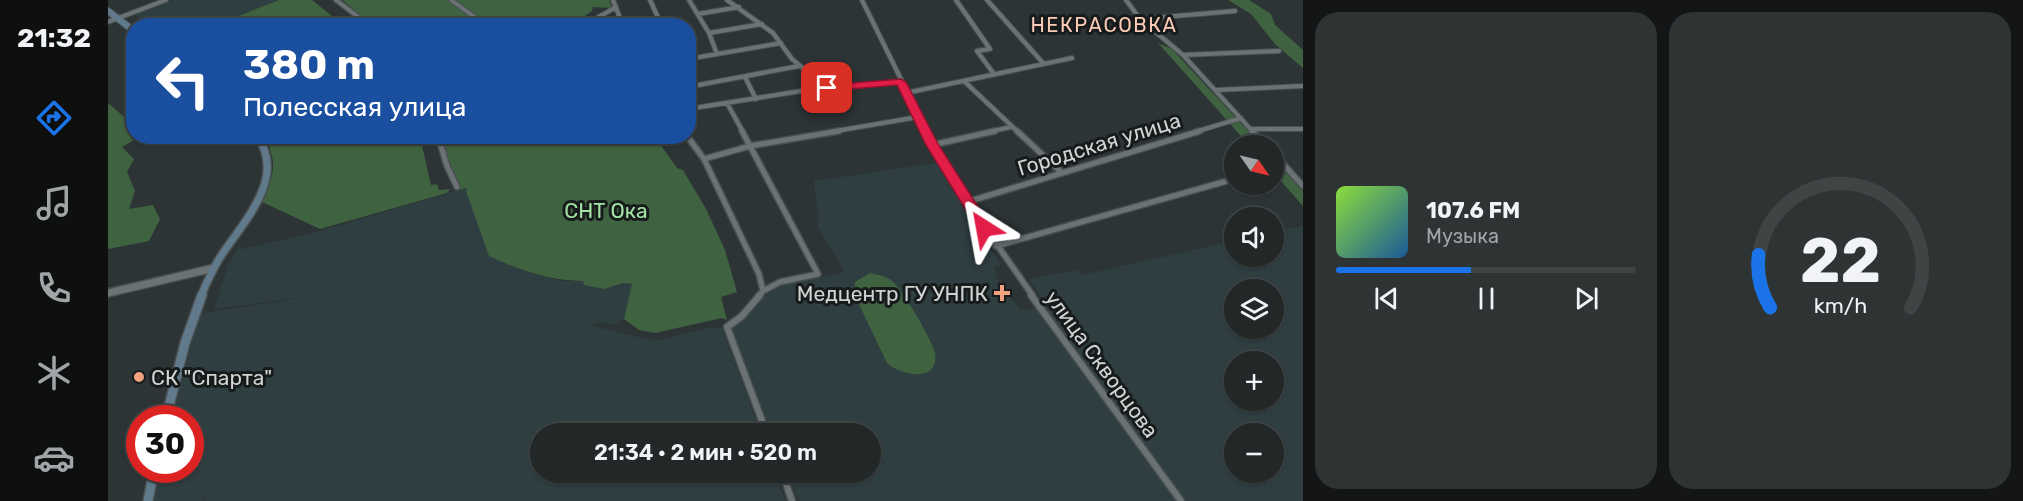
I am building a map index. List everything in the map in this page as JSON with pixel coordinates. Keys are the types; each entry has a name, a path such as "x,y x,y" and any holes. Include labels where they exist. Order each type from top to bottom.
{"main road":[{"path":"108,11 126,24"},
{"path":"170,405 197,303 214,268 266,182 268,164 262,144"},
{"path":"148,501 151,483"}],"street":[{"path":"108,22 166,0"},
{"path":"336,0 360,18"},
{"path":"451,0 476,18"},
{"path":"613,0 620,18"},
{"path":"650,0 658,18"},
{"path":"689,0 709,33 717,54"},
{"path":"727,0 740,7 773,33 799,66 827,88"},
{"path":"862,0 932,145 996,246 1224,182"},
{"path":"956,0 990,49 977,51 994,74"},
{"path":"987,0 1043,63"},
{"path":"1126,0 1140,19 1183,55 1256,135"},
{"path":"698,14 740,7"},
{"path":"598,18 616,8"},
{"path":"1140,19 1235,11"},
{"path":"709,33 762,24"},
{"path":"696,58 781,43"},
{"path":"1183,55 1279,51"},
{"path":"906,93 1072,58"},
{"path":"696,86 799,66"},
{"path":"745,77 756,99"},
{"path":"964,81 1062,173"},
{"path":"696,108 827,88 901,82"},
{"path":"1215,90 1303,86"},
{"path":"728,103 818,274 780,282 763,291 742,316 727,327 763,423"},
{"path":"704,159 750,146 918,117"},
{"name":"Городская улица","path":"967,202 1241,118"},
{"path":"932,145 1011,127"},
{"path":"1251,129 1303,129"},
{"path":"440,144 457,187"},
{"path":"693,144 704,159 759,274 763,291"},
{"path":"1284,165 1303,186"},
{"path":"1295,177 1303,177"},
{"name":"улица Скворцова","path":"996,246 1181,501"},
{"path":"108,293 214,268"},
{"path":"786,483 792,501"}],"shaded area":[{"path":"174,0 278,0 232,18 138,18 134,15"},
{"path":"936,163 1001,265 993,267 997,274 994,275 1021,311 1048,306 1028,279 1077,270 1082,275 1224,243 1224,267 1284,267 1284,230 1303,226 1303,501 799,501 792,483 881,483 881,423 768,423 731,329 756,306 772,286 845,272 817,225 814,181"},
{"path":"466,188 490,256 538,275 562,281 583,281 584,285 604,289 623,283 633,284 624,319 615,325 598,322 592,326 655,341 713,327 722,328 757,423 530,423 530,483 779,483 786,501 203,501 232,462 202,501 151,501 156,483 204,483 204,405 175,405 199,314 319,295 214,309 229,262 237,250 313,233"}],"green space":[{"path":"279,0 312,0 334,18 233,18"},
{"path":"342,0 609,0 612,8 593,7 592,11 582,18 364,18"},
{"path":"1228,0 1249,0 1271,14 1275,25 1303,50 1303,68 1275,44 1251,14"},
{"path":"1158,43 1172,49 1252,135 1240,135"},
{"path":"108,103 126,119 127,144 122,147 134,159 127,172 135,191 129,209 153,205 160,219 149,241 108,249"},
{"path":"269,144 422,144 431,185 437,184 439,190 450,189 447,193 320,229 262,202 270,183 273,160"},
{"name":"СНТ Ока","path":"442,144 660,144 677,168 683,170 706,209 725,250 737,292 721,297 727,320 722,318 655,333 639,330 624,319 632,284 623,283 604,289 584,285 583,281 535,274 489,256 467,190 466,188 461,190"},
{"path":"1284,170 1303,191 1303,206 1284,184"},
{"path":"870,273 887,278 896,285 923,327 935,353 935,363 926,373 901,371 887,363 854,294 855,282"}],"place":[{"name":"Медцентр ГУ УНПК","path":"1002,293"},
{"name":"СК \"Спарта\"","path":"139,377"}],"district":[{"name":"НЕКРАСОВКА","path":"1104,25"}],"route":[{"path":"827,88 901,82 932,145 984,228"}]}
